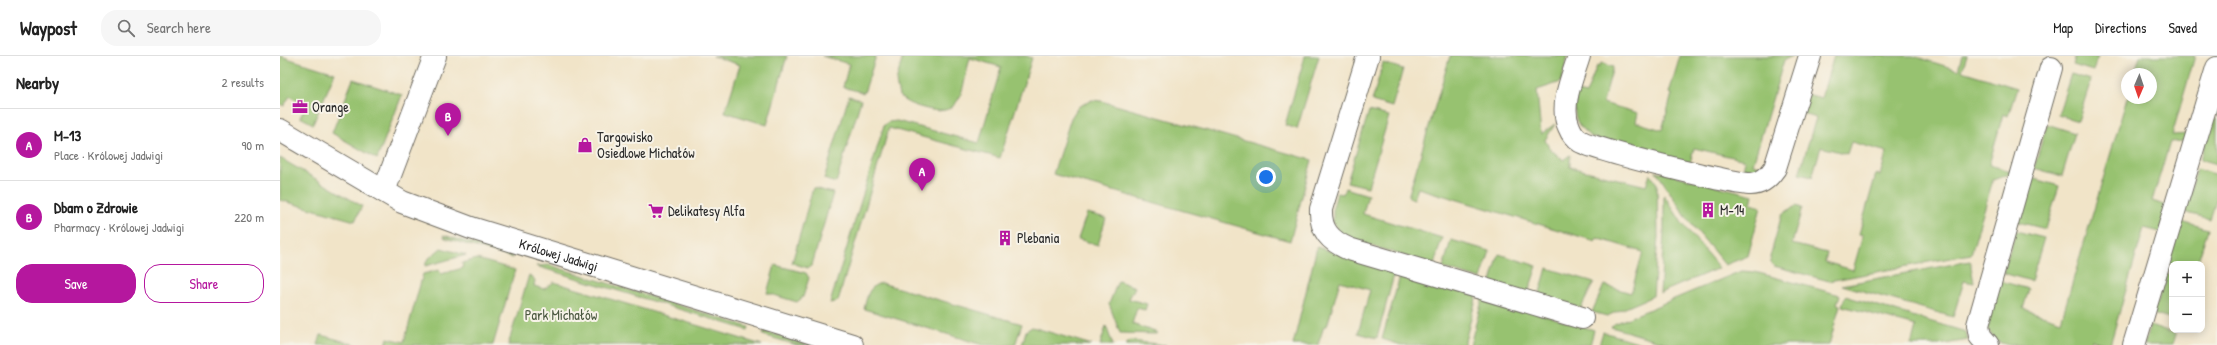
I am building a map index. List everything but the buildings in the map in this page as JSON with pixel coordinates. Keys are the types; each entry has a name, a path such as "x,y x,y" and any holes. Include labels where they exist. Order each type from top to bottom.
{"street":[{"path":"384,191 435,56"},
{"path":"1368,56 1321,209 1322,226 1330,239 1349,248 1582,318"},
{"path":"1579,56 1565,110 1568,126 1580,142 1655,163 1736,183 1750,184 1765,180 1775,168 1810,56"},
{"path":"1988,345 1980,336 1978,325 2051,68"},
{"path":"2134,345 2217,68"},
{"name":"Królowej Jadwigi","path":"280,130 384,191 417,208 458,223 852,345"}],"green space":[{"path":"280,56 335,73 313,124 300,117 306,107 290,96 284,106 280,104"},
{"path":"713,56 787,56 767,125 725,112 740,65"},
{"path":"822,56 876,56 864,93 843,87 849,64"},
{"path":"903,56 1026,56 1032,58 1000,158 889,128 838,301 830,303 884,125 888,122 897,121 979,143 1001,67 970,58 963,89 955,104 948,109 939,111 912,104 899,96 896,82"},
{"path":"1305,56 1319,56 1297,129 1285,125"},
{"path":"1450,56 1568,56 1561,82 1537,90 1541,134 1555,124 1545,140 1549,148 1563,160 1570,155 1570,167 1646,186 1650,174 1657,184 1658,237 1653,296 1607,316 1592,312 1604,285 1631,293 1643,252 1597,238 1595,241 1418,188 1414,199 1408,197"},
{"path":"1680,56 1793,56 1784,60 1753,164 1765,168 1758,174 1742,175 1745,160 1694,148 1690,163 1591,137 1581,127 1575,112 1577,92 1586,94 1597,66 1599,67 1601,63 1613,67 1603,103 1638,113 1636,122 1662,130 1672,94 1669,93"},
{"path":"1834,56 1913,56 1958,70 1962,56 1967,56 1962,71 2017,88 2008,116 2003,114 1989,165 2015,172 1993,180 1971,254 1829,281 1774,266 1771,263 1770,257 1782,214 1796,206 1802,208 1792,244 1827,253 1825,262 1853,270 1863,235 1859,234 1876,174 1880,175 1887,152 1851,142 1847,154 1821,147 1812,177 1799,174 1816,118 1801,113 1807,94 1821,98"},
{"path":"2076,56 2098,56 2093,71 2073,65"},
{"path":"2140,56 2195,56 2172,135 2190,134 2189,141 2170,142 2152,201 2168,206 2160,232 2144,228 2110,345 2091,340 2090,345 2008,345 1995,341 1987,328 2000,281 2029,289 2023,309 2061,321 2125,104 2157,104 2157,68 2136,68"},
{"path":"1383,63 1403,69 1392,107 1372,101"},
{"path":"2071,74 2091,80 2078,121 2058,115"},
{"path":"353,79 402,95 377,159 332,133"},
{"path":"849,96 861,100 836,183 824,179"},
{"path":"1092,100 1101,101 1312,160 1290,241 1053,174 1071,118 1078,107"},
{"path":"1369,111 1389,116 1368,187 1347,182"},
{"path":"2213,118 2217,119 2217,164 2200,159"},
{"path":"2047,124 2075,133 2062,176 2034,168"},
{"path":"280,158 362,206 355,221 280,200"},
{"path":"2197,169 2217,175 2217,198 2210,219 2184,212"},
{"path":"1656,171 1753,195 1751,204 1761,207 1748,256 1725,265 1688,220"},
{"path":"2031,178 2059,186 2046,229 2018,222"},
{"path":"813,188 833,193 812,265 808,268 792,263"},
{"path":"1345,188 1368,195 1363,214 1442,238 1434,265 1349,239 1337,229 1333,222 1333,207 1337,193 1343,194"},
{"path":"1664,195 1682,223 1719,268 1660,293 1664,234"},
{"path":"1087,213 1106,218 1098,245 1078,239"},
{"path":"2182,221 2208,229 2198,261 2169,261 2168,264"},
{"path":"2016,231 2044,238 2031,281 2003,273"},
{"path":"443,235 512,255 513,258 445,238"},
{"path":"1451,240 1490,251 1481,279 1443,268"},
{"path":"1317,247 1395,271 1377,338 1358,333 1370,290 1340,281 1327,326 1324,326 1318,345 1293,345"},
{"path":"441,248 466,255 425,266 427,260"},
{"path":"1499,254 1537,266 1528,293 1491,282"},
{"path":"477,259 515,270 493,345 386,345 388,338 404,342 423,274 439,270 441,274 463,268 462,263"},
{"path":"1970,261 1974,283 1964,281 1953,317 1842,285"},
{"path":"549,265 749,327 748,330 536,266"},
{"path":"775,265 806,273 809,278 803,297 797,302 767,293"},
{"path":"1547,268 1594,282 1581,308 1539,296"},
{"path":"1741,271 1755,272 1840,295 1837,304 1840,305 1829,345 1673,345 1611,327 1614,324"},
{"path":"1401,273 1477,295 1464,345 1401,345 1382,339"},
{"path":"2166,273 2169,274 2169,319 2153,314"},
{"name":"Park Michałów","path":"529,275 535,280 534,286 544,289 554,282 762,345 508,345"},
{"path":"1118,281 1135,287 1129,299 1147,304 1145,310 1137,308 1132,324 1158,333 1157,334 1120,333 1109,304"},
{"path":"881,283 1022,324 1015,345 983,345 864,309 867,296 871,289 877,284"},
{"path":"1845,296 1966,332 1968,340 1939,345 1911,345 1916,326 1842,306"},
{"path":"1483,297 1594,330 1590,345 1470,345"},
{"path":"2150,325 2169,332 2169,333 2176,334 2173,345 2144,345"},
{"path":"1106,326 1113,345 1100,345"},
{"path":"1032,327 1092,345 1022,345 1026,331"},
{"path":"764,331 809,345 797,345 763,335"},
{"path":"1603,332 1648,345 1599,345"},
{"path":"321,335 357,345 318,345"},
{"path":"1131,341 1166,345 1125,345"}],"place":[{"name":"Orange","path":"300,107"},
{"name":"Dbam o Zdrowie","path":"448,136"},
{"name":"Targowisko Osiedlowe Michałów","path":"585,145"},
{"name":"M-13","path":"922,191"},
{"name":"M-14","path":"1708,210"},
{"name":"Delikatesy Alfa","path":"656,211"},
{"name":"Plebania","path":"1005,238"}]}
